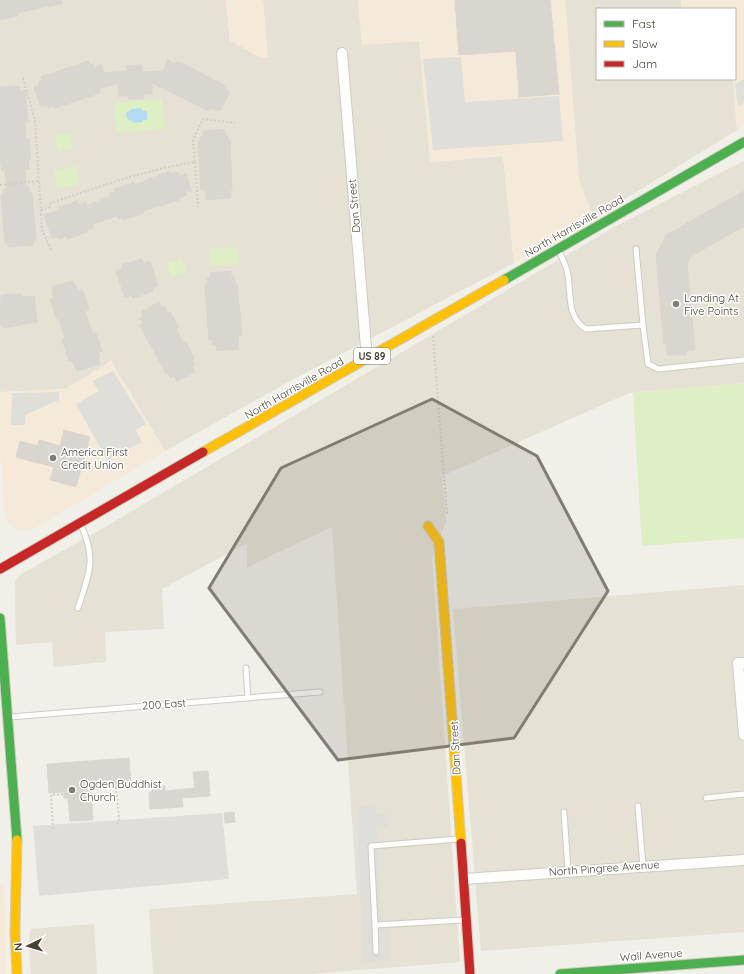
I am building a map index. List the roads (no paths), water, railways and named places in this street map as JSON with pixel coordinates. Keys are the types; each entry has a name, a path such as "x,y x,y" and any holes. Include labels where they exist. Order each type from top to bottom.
{"main road":[{"name":"North Harrisville Road","path":"0,569 744,142"},
{"name":"Dan Street","path":"428,526 439,542 470,974"},
{"path":"0,618 9,717 18,851 15,933 18,974"},
{"name":"Wall Avenue","path":"560,974 744,960"}],"street":[{"name":"Dan Street","path":"342,53 367,359"},
{"path":"741,663 744,735"},
{"name":"North Pingree Avenue","path":"464,879 568,870 744,860"}],"lane":[{"path":"558,248 568,272 573,317 580,325 586,329 644,325"},
{"path":"636,249 648,364 658,369 744,360"},
{"path":"78,608 90,567 91,555 88,542 80,524"},
{"path":"246,668 248,698"},
{"name":"200 East","path":"9,717 320,692"},
{"path":"706,798 744,794"},
{"path":"638,806 643,866"},
{"path":"564,812 568,870"},
{"path":"376,952 371,846 460,838"},
{"path":"375,925 466,919"}],"water":[{"path":"142,108 142,110 147,112 147,120 133,123 127,119 126,113 132,109"}],"place":[{"name":"Landing At Five Points","path":"676,304"},
{"name":"America First Credit Union","path":"53,458"},
{"name":"Ogden Buddhist Church","path":"72,790"}]}
